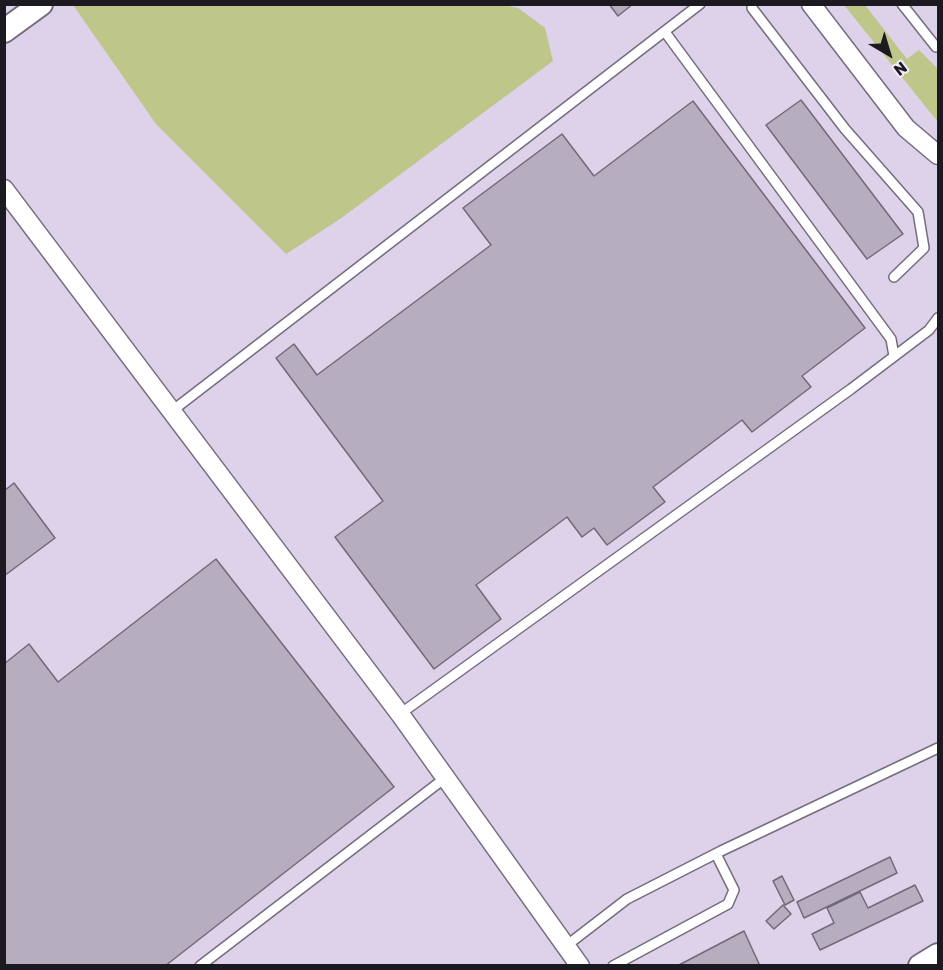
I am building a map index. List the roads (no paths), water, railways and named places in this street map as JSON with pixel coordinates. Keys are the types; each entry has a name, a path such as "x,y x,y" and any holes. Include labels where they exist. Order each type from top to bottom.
{"street":[{"path":"4,31 41,4"},
{"path":"811,4 906,128 939,155"},
{"path":"4,189 400,714 580,966"},
{"path":"920,966 939,955"}],"lane":[{"path":"172,411 700,4"},
{"path":"902,4 936,47 939,45"},
{"path":"752,8 845,129 918,212 924,248 894,277"},
{"path":"665,32 891,339 894,356"},
{"path":"400,714 894,356 929,330 939,318"},
{"path":"566,946 627,899 939,748"},
{"path":"200,966 446,778"},
{"path":"613,966 728,904 734,890 716,854"}]}
